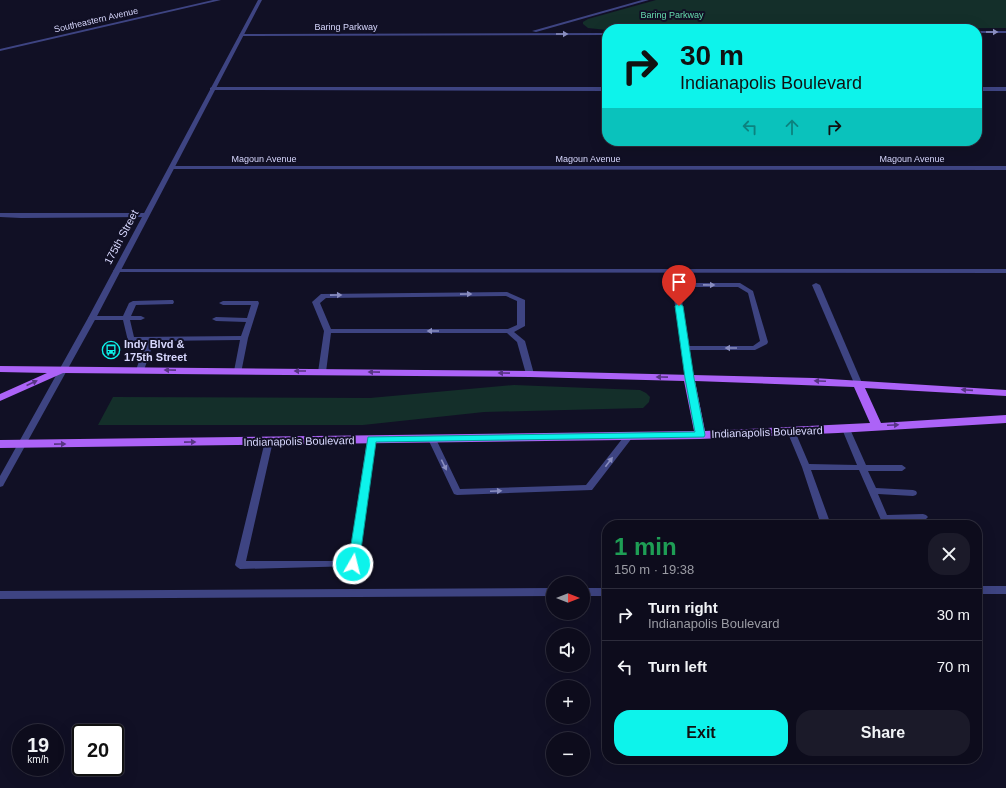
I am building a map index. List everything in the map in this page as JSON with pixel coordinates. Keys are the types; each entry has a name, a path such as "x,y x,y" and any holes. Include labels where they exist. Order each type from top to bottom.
{"main road":[{"path":"0,369 530,374 814,381 1006,393"},
{"path":"0,398 63,369"},
{"path":"689,378 700,435"},
{"path":"858,383 877,426"},
{"name":"Indianapolis Boulevard","path":"0,444 21,445 700,435 846,429 1006,419"}],"street":[{"name":"Southeastern Avenue","path":"0,50 219,0"},
{"name":"175th Street","path":"0,484 92,318 145,215 260,0"},
{"name":"Baring Parkway","path":"523,34 647,0"},
{"path":"982,32 1006,32"},
{"name":"Baring Parkway","path":"241,35 602,34"},
{"path":"212,89 602,89"},
{"path":"982,89 1006,89"},
{"name":"Magoun Avenue","path":"171,168 1006,168"},
{"path":"0,215 145,215"},
{"path":"116,271 1006,272"},
{"path":"679,271 682,285"},
{"path":"685,348 755,348 764,342 751,292 740,285 682,285 676,292 689,378"},
{"path":"816,285 858,383"},
{"path":"322,372 328,331 316,302 324,296 507,294 522,300 521,326 509,331 328,331"},
{"path":"170,302 133,303 126,318 131,339 244,338"},
{"path":"223,302 255,302 244,338 238,371"},
{"path":"92,318 141,318"},
{"path":"216,319 250,320"},
{"path":"509,331 522,341 530,374"},
{"path":"140,370 151,339"},
{"path":"846,429 884,518 923,517"},
{"path":"791,431 806,467 824,520"},
{"path":"432,439 457,492 589,488 629,436"},
{"path":"269,441 240,565 353,564 371,439"},
{"path":"806,467 902,468"},
{"path":"873,491 913,493"},
{"path":"982,590 1006,590"},
{"path":"0,595 546,592"},
{"path":"590,592 602,592"}],"green space":[{"name":"Baring Parkway","path":"656,0 1006,0 1006,28 982,28 982,24 602,24 602,29 588,28 583,24 583,22 588,19"},
{"path":"514,385 640,390 650,397 649,402 643,408 484,412 363,425 98,425 113,397 370,398"}],"place":[{"name":"Indy Blvd & 175th Street","path":"111,350"}],"route":[{"path":"353,564 371,439 700,435 689,378 679,306"}]}
